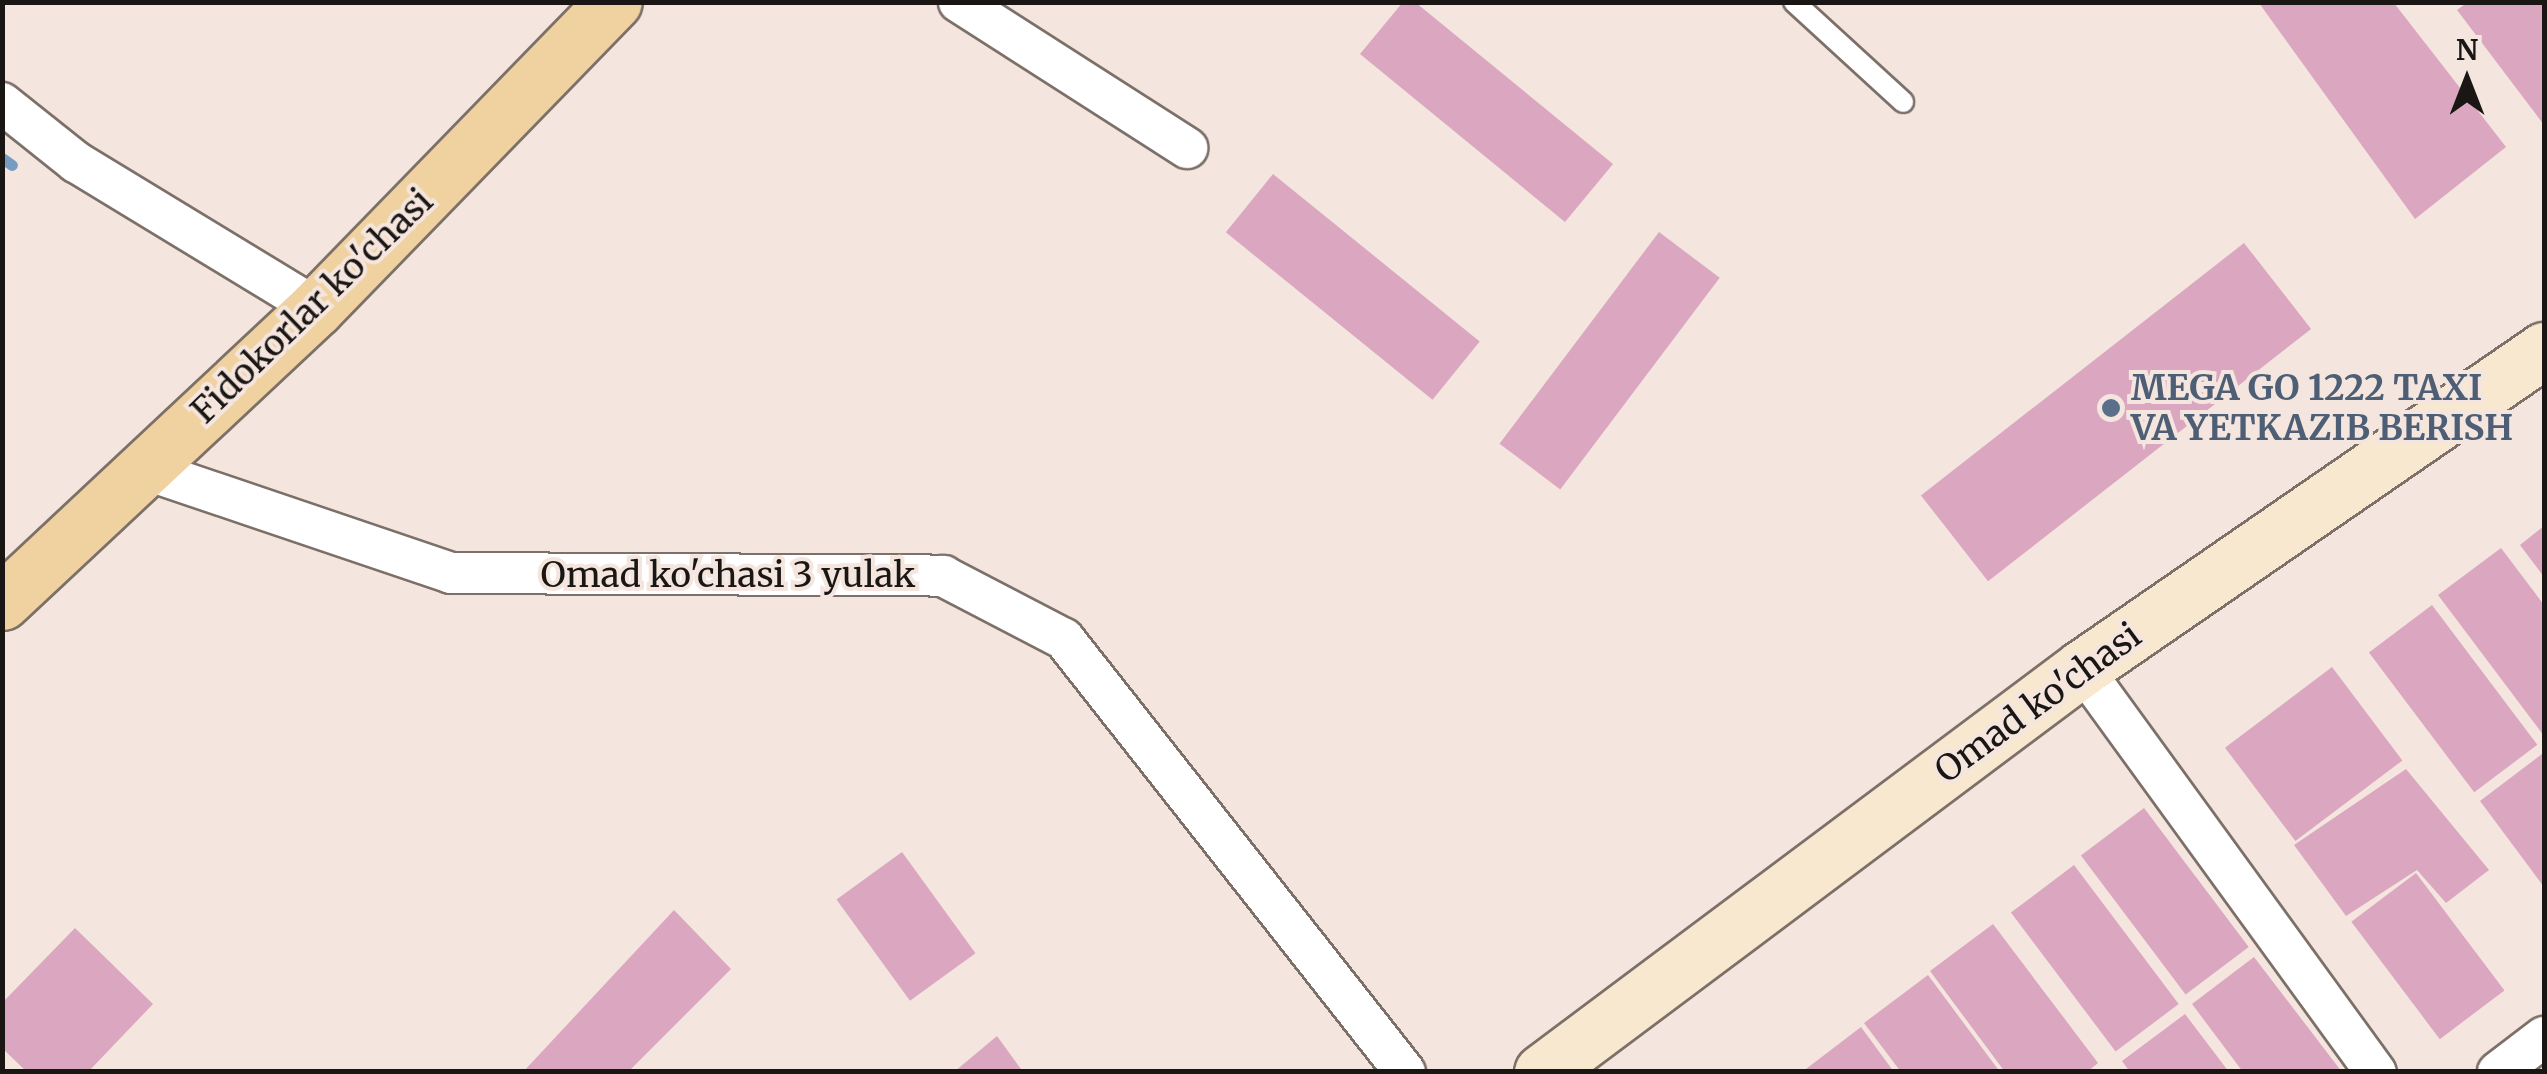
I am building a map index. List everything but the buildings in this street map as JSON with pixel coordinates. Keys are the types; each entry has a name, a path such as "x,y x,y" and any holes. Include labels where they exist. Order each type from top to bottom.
{"main road":[{"name":"Fidokorlar ko'chasi","path":"2,602 316,308 614,2"}],"street":[{"path":"959,2 1187,148"},
{"path":"2,103 76,162 316,308"},
{"name":"Omad ko'chasi","path":"1542,1072 2082,668 2544,350"},
{"name":"Omad ko'chasi 3 yulak","path":"144,469 451,573 943,576 1064,639 1404,1072"},
{"path":"2082,668 2376,1072"},
{"path":"2498,1072 2544,1037"}],"lane":[{"path":"1794,2 1904,102"}],"waterway":[{"path":"2,158 12,165"}],"place":[{"name":"MEGA GO 1222 TAXI VA YETKAZIB BERISH","path":"2111,408"}]}
